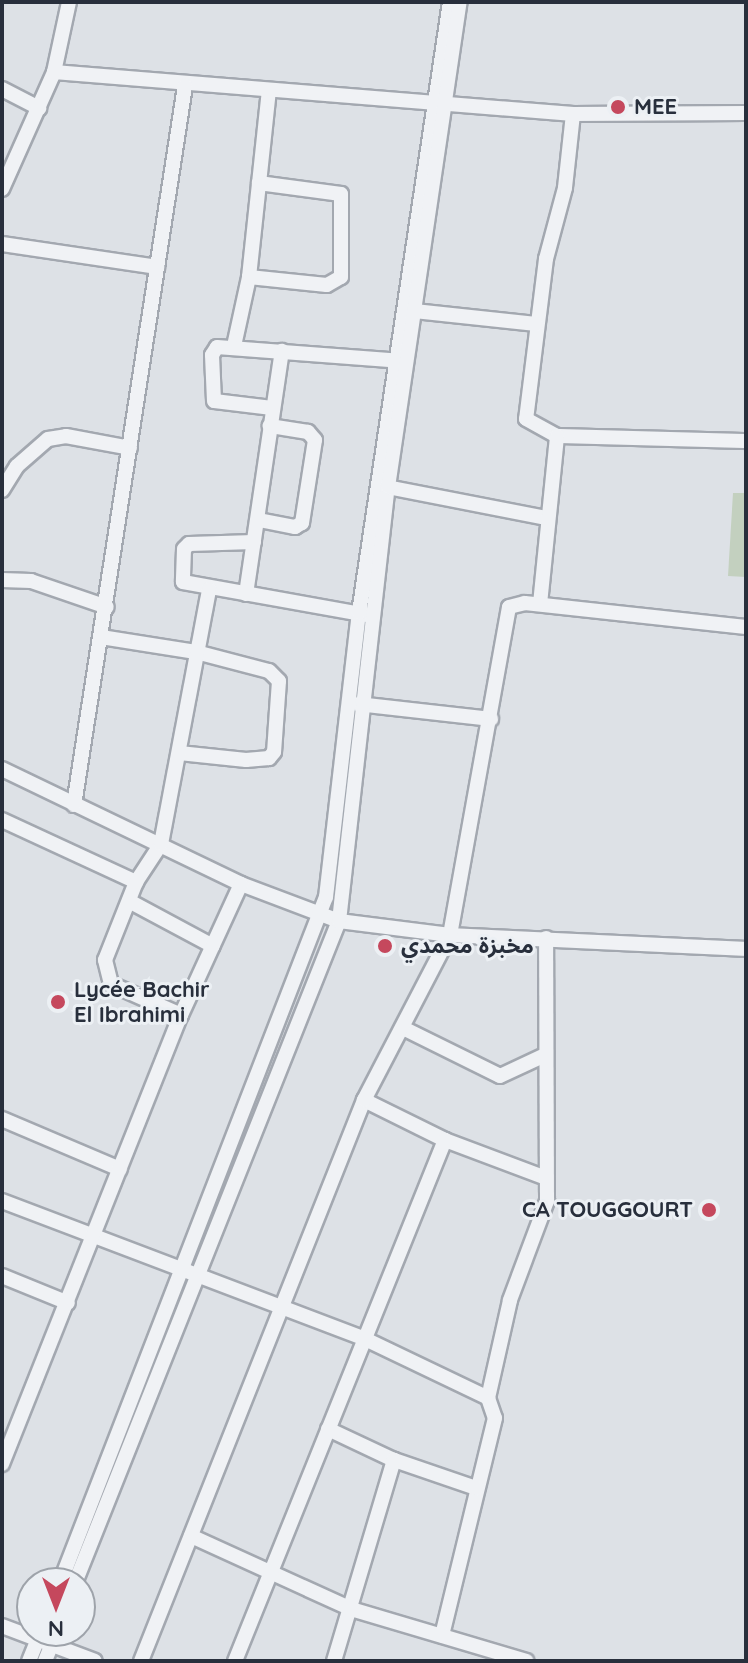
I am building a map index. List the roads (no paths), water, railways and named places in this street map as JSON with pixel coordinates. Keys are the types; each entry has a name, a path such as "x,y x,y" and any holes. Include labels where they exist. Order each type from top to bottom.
{"street":[{"path":"2,189 7,168 54,72 69,2"},
{"path":"67,1567 339,921 358,704 359,613 383,486 450,2"},
{"path":"438,102 460,2"},
{"path":"54,72 185,86 573,114 746,113"},
{"path":"74,805 107,607 185,86"},
{"path":"2,89 39,108"},
{"path":"234,346 249,277 269,91"},
{"path":"573,114 565,188 536,324 526,419 557,436 746,441"},
{"path":"249,277 327,285 341,277 341,194 259,183"},
{"path":"2,244 157,267"},
{"path":"408,310 536,324"},
{"path":"272,408 218,403 211,397 214,350 234,346 401,361"},
{"path":"246,594 282,351"},
{"path":"259,520 295,527 302,523 315,440 308,432 269,426"},
{"path":"2,490 17,466 48,439 66,436 130,448"},
{"path":"540,604 557,436"},
{"path":"383,486 547,518"},
{"path":"81,1567 321,916 375,617 383,486"},
{"path":"254,542 197,541 186,546 183,582 375,617"},
{"path":"2,580 31,581 107,607"},
{"path":"181,1015 108,978 105,960 136,882 161,844 209,589"},
{"path":"141,1661 364,1100 450,935 509,607 515,603 540,604 746,627"},
{"path":"101,637 196,652 269,671 279,681 274,752 262,760 179,753"},
{"path":"358,704 491,719"},
{"path":"2,769 241,884 339,921 450,935 746,949"},
{"path":"2,820 136,882"},
{"path":"2,1464 9,1427 68,1303 181,1015 241,884"},
{"path":"129,901 213,946"},
{"path":"442,1636 495,1418 488,1398 510,1300 545,1216 546,938"},
{"path":"403,1028 500,1076 545,1055"},
{"path":"364,1100 445,1140 546,1178"},
{"path":"2,1119 120,1169"},
{"path":"235,1661 445,1140"},
{"path":"2,1201 190,1269 363,1338 488,1398"},
{"path":"2,1276 68,1303"},
{"path":"328,1429 394,1460 476,1488"},
{"path":"334,1661 394,1460"},
{"path":"191,1536 351,1609 526,1661"},
{"path":"68,1647 95,1661"}],"place":[{"name":"MEE","path":"618,107"},
{"name":"مخبزة محمدي","path":"385,946"},
{"name":"Lycée Bachir El Ibrahimi","path":"58,1002"},
{"name":"CA TOUGGOURT","path":"709,1210"}]}
